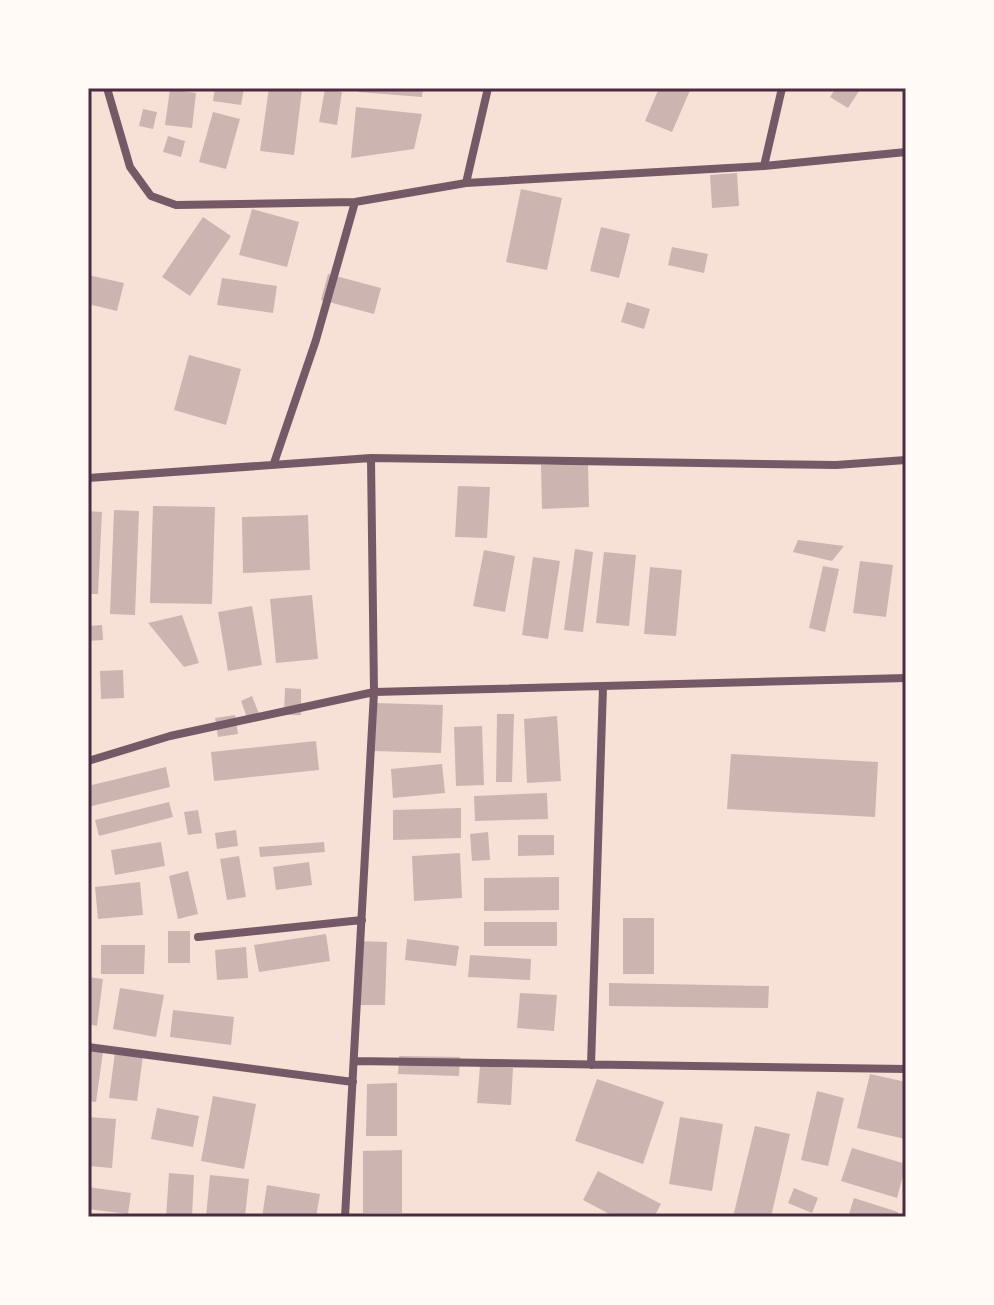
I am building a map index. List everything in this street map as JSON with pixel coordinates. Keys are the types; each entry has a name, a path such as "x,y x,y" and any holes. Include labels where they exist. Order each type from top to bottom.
{"street":[{"path":"107,88 130,167 151,196 176,205 355,202 466,183 764,166 906,152"},
{"path":"466,183 488,88"},
{"path":"764,166 782,88"},
{"path":"274,463 316,340 355,202"},
{"path":"345,1217 374,692 371,458"},
{"path":"88,478 371,458 836,465 906,460"},
{"path":"88,761 170,736 374,692 906,678"},
{"path":"591,1065 603,687"},
{"path":"198,937 362,920"},
{"path":"88,1047 353,1082"},
{"path":"354,1061 906,1069"}],"building":[{"path":"215,88 244,88 241,105 213,101"},
{"path":"269,88 302,90 294,155 260,151"},
{"path":"358,88 423,88 422,97 358,92"},
{"path":"659,88 691,88 672,132 645,121"},
{"path":"836,88 861,88 848,108 830,97"},
{"path":"170,89 196,93 192,128 165,125"},
{"path":"325,89 342,92 337,125 319,122"},
{"path":"356,107 422,114 414,149 351,158"},
{"path":"143,109 157,112 153,129 139,126"},
{"path":"213,112 240,119 226,169 199,162"},
{"path":"168,136 185,141 181,157 163,152"},
{"path":"737,173 739,206 712,208 710,175"},
{"path":"521,189 562,198 547,270 506,262"},
{"path":"252,209 299,222 287,267 239,255"},
{"path":"203,217 231,236 190,296 162,277"},
{"path":"601,227 630,234 619,278 590,271"},
{"path":"672,247 708,254 704,273 668,265"},
{"path":"328,274 381,288 374,314 321,300"},
{"path":"88,275 124,283 117,311 88,304"},
{"path":"222,278 277,286 273,313 217,305"},
{"path":"627,302 650,309 644,329 621,322"},
{"path":"189,355 241,369 226,425 174,410"},
{"path":"588,463 589,507 542,509 541,465"},
{"path":"458,486 490,487 487,538 455,537"},
{"path":"153,506 215,507 212,604 150,603"},
{"path":"114,510 139,511 135,615 110,614"},
{"path":"88,511 102,512 98,594 88,594"},
{"path":"308,515 310,570 243,573 242,517"},
{"path":"798,540 844,546 832,561 793,552"},
{"path":"575,549 593,552 583,632 564,630"},
{"path":"484,550 515,556 505,612 473,606"},
{"path":"604,552 636,555 629,626 596,623"},
{"path":"533,557 560,561 548,639 522,635"},
{"path":"860,561 893,565 886,617 853,613"},
{"path":"823,566 839,569 825,632 809,628"},
{"path":"650,567 682,570 676,636 644,634"},
{"path":"312,595 318,659 276,663 270,599"},
{"path":"252,606 262,665 228,671 218,612"},
{"path":"182,615 199,663 184,667 148,623"},
{"path":"102,625 103,640 88,641 88,626"},
{"path":"123,670 124,698 101,699 100,671"},
{"path":"285,688 301,689 301,715 284,715"},
{"path":"252,696 261,719 249,723 241,701"},
{"path":"375,703 443,705 441,753 373,751"},
{"path":"497,714 514,714 512,782 496,782"},
{"path":"235,715 238,734 218,737 215,718"},
{"path":"557,716 561,781 527,783 524,719"},
{"path":"482,726 484,785 456,786 454,727"},
{"path":"316,741 319,770 214,781 211,752"},
{"path":"731,754 878,762 875,817 727,809"},
{"path":"442,764 445,793 393,798 391,769"},
{"path":"166,767 170,787 88,807 88,786"},
{"path":"547,793 548,819 475,821 474,796"},
{"path":"169,802 173,817 99,836 95,820"},
{"path":"461,808 461,838 393,840 393,810"},
{"path":"198,810 202,833 188,835 184,812"},
{"path":"236,830 238,846 217,849 215,833"},
{"path":"488,832 490,860 472,861 470,834"},
{"path":"518,835 554,835 554,855 518,856"},
{"path":"161,842 165,866 115,875 111,850"},
{"path":"324,842 325,852 260,857 259,847"},
{"path":"460,853 462,898 414,901 412,856"},
{"path":"239,856 246,897 227,900 220,859"},
{"path":"309,862 312,885 276,890 273,867"},
{"path":"188,871 198,914 178,919 169,876"},
{"path":"559,877 559,910 484,911 484,878"},
{"path":"140,882 143,915 98,919 95,887"},
{"path":"623,918 654,918 654,974 623,974"},
{"path":"484,922 557,922 557,946 484,946"},
{"path":"168,931 190,931 190,963 168,963"},
{"path":"326,934 330,961 259,972 254,945"},
{"path":"407,939 459,946 456,966 405,960"},
{"path":"358,941 387,942 385,1005 356,1005"},
{"path":"101,945 145,945 144,974 101,974"},
{"path":"246,947 248,978 217,980 215,950"},
{"path":"470,955 531,959 530,980 468,977"},
{"path":"88,977 103,979 97,1026 88,1024"},
{"path":"609,983 769,986 768,1008 609,1006"},
{"path":"120,988 164,995 156,1037 113,1029"},
{"path":"520,993 557,995 554,1031 517,1028"},
{"path":"173,1010 234,1017 231,1045 170,1037"},
{"path":"88,1050 103,1052 96,1102 88,1101"},
{"path":"115,1052 143,1055 137,1101 109,1098"},
{"path":"399,1056 460,1057 459,1076 398,1074"},
{"path":"480,1066 513,1068 511,1105 477,1103"},
{"path":"870,1074 906,1082 905,1139 857,1128"},
{"path":"597,1079 664,1102 643,1164 575,1141"},
{"path":"397,1083 397,1136 366,1136 367,1084"},
{"path":"817,1091 844,1098 828,1166 801,1160"},
{"path":"213,1096 256,1104 244,1169 201,1161"},
{"path":"157,1108 199,1116 193,1147 151,1139"},
{"path":"88,1117 116,1119 112,1168 88,1166"},
{"path":"680,1117 723,1124 712,1191 669,1184"},
{"path":"755,1126 790,1134 771,1217 733,1217"},
{"path":"852,1148 906,1164 897,1198 841,1181"},
{"path":"402,1150 402,1213 363,1213 363,1151"},
{"path":"598,1171 661,1204 654,1217 615,1217 583,1200"},
{"path":"169,1173 194,1175 192,1217 166,1217"},
{"path":"210,1175 249,1179 245,1217 206,1217"},
{"path":"267,1185 320,1194 316,1217 262,1217"},
{"path":"88,1187 131,1193 128,1214 88,1209"},
{"path":"794,1188 818,1198 812,1213 788,1203"},
{"path":"854,1198 898,1212 897,1217 848,1217"}]}
